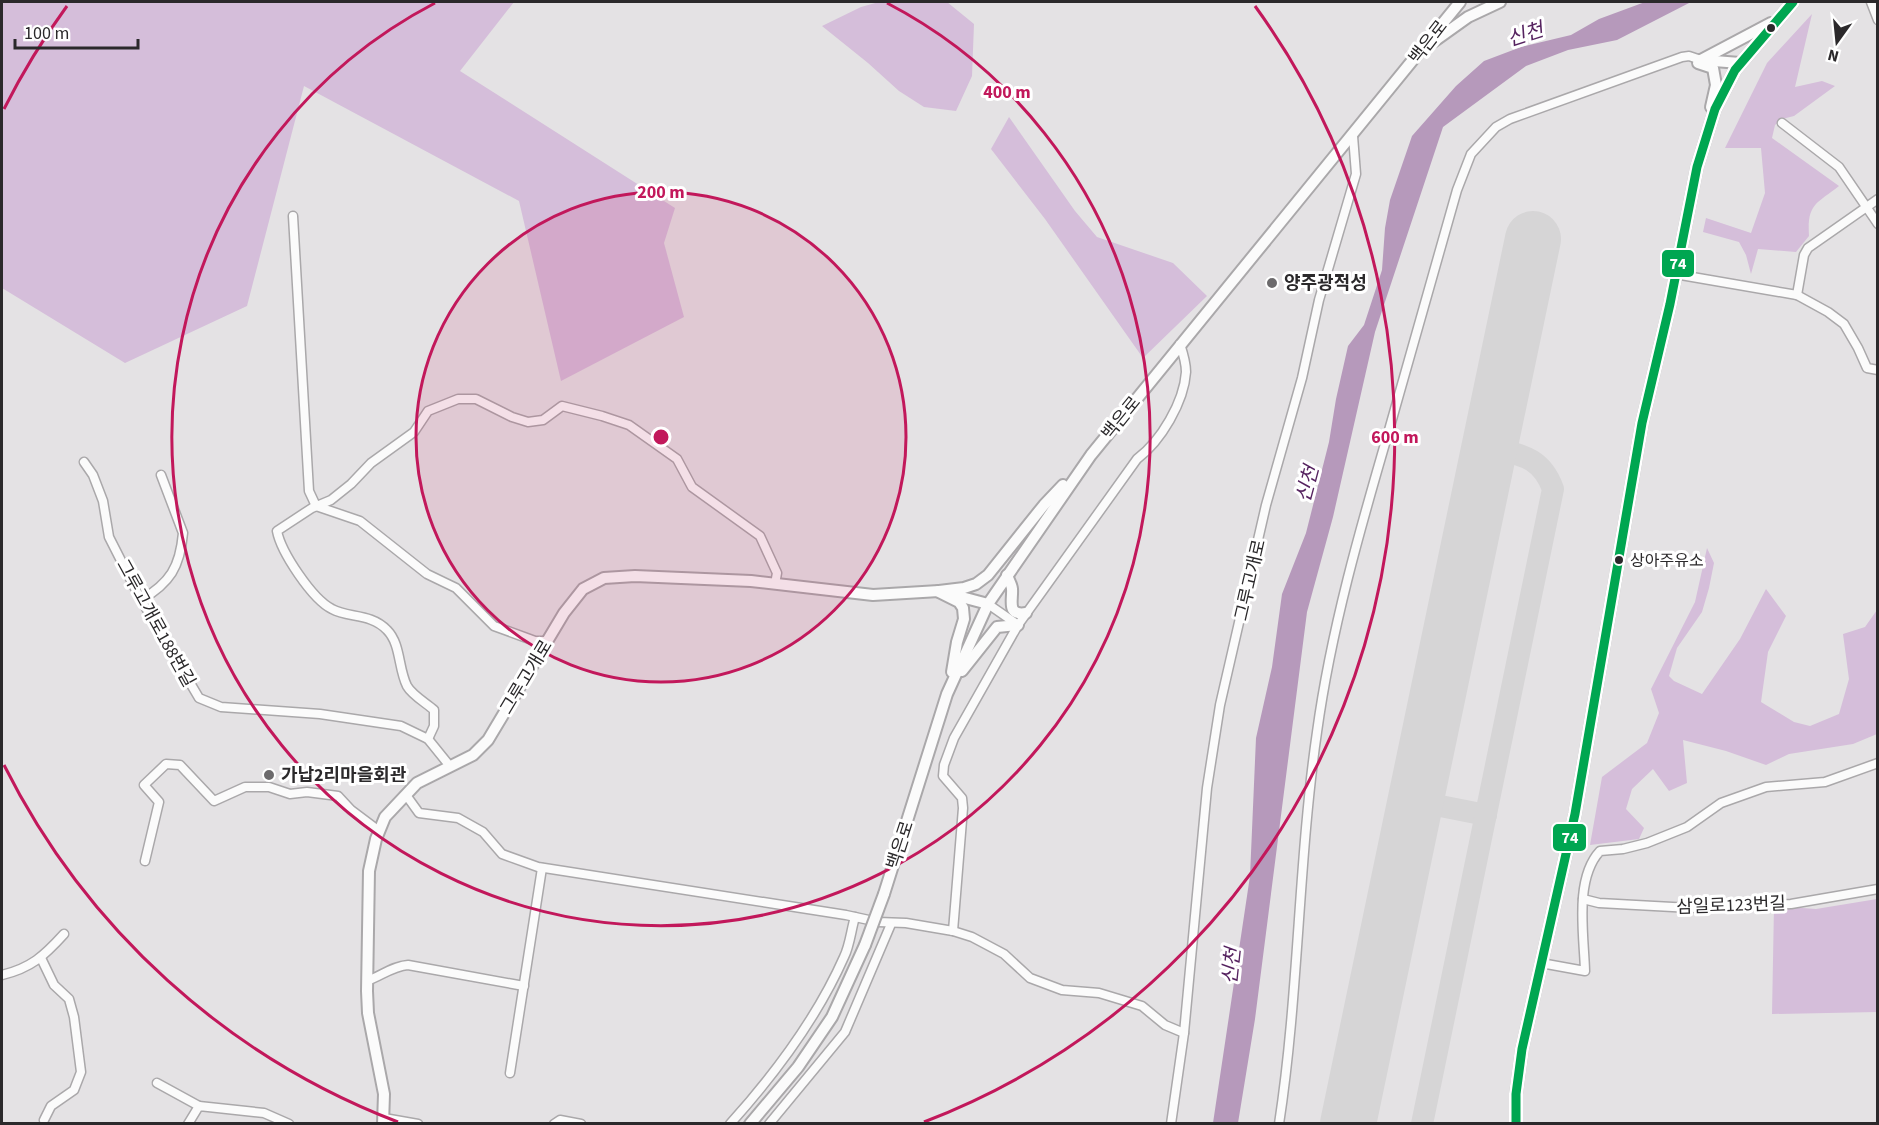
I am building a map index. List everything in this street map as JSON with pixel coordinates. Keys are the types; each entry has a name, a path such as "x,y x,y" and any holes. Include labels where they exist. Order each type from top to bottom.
{"main road":[{"name":"백은로","path":"750,1124 798,1067 832,1017 865,945 884,894 950,685 988,604 1091,455 1460,2"},
{"path":"1423,49 1468,17 1500,2"},
{"path":"1516,1124 1516,1094 1522,1049 1575,814 1642,423 1697,168 1715,109 1735,70 1793,2"},
{"path":"1700,61 1776,20"},
{"path":"1700,61 1740,63"},
{"path":"1700,61 1713,68 1716,85 1708,130"},
{"path":"939,591 964,588 976,584 988,575 1044,505 1091,455"},
{"path":"1007,575 1012,590 1011,604 1014,611 1026,614"},
{"name":"그루고개로","path":"383,1121 384,1094 368,1013 367,981 369,871 379,831 385,817 417,783 473,755 488,740 564,613 583,589 604,578 635,576 751,581 873,595 939,591 988,604"},
{"path":"939,591 959,602 963,608 964,619 957,642 950,685"},
{"path":"950,685 997,627 1018,625"}],"street":[{"path":"1871,2 1878,20"},
{"path":"1279,1124 1294,994 1317,731 1361,526 1464,172 1472,154 1496,127 1510,118 1682,57 1689,56 1700,61"},
{"path":"1782,123 1839,167 1878,224"},
{"name":"그루고개로","path":"1171,1124 1184,1033 1207,788 1221,705 1266,505 1302,378 1319,300 1356,174 1353,136"},
{"path":"1797,296 1804,255 1808,248 1878,199"},
{"path":"293,216 309,491 316,506 360,521 427,574 456,588 494,626 535,641 548,641"},
{"path":"1675,274 1797,296 1828,312 1844,324 1867,368 1878,370"},
{"path":"953,931 963,808 962,798 943,776 944,765 954,738 1018,625 1137,459 1146,452 1166,427 1181,393 1186,372 1180,344"},
{"path":"428,739 434,726 434,710 408,688 400,668 396,645 387,630 364,616 332,610 321,601 291,563 279,542 277,531 316,506 331,500 351,484 371,463 414,432 428,411 458,399 476,399 512,417 528,422 543,420 562,406 629,425 677,459 692,487 760,536 777,573 775,584"},
{"name":"그루고개로188번길","path":"84,462 93,475 103,501 109,537 141,600 199,698 221,707 320,714 401,726 428,739 449,765"},
{"path":"141,600 159,590 167,582 174,569 182,542 183,533 161,475"},
{"path":"988,604 1018,625"},
{"path":"1542,963 1585,971 1581,923 1583,899 1592,860 1600,851 1647,843 1687,827 1721,803 1766,788 1825,782 1878,763"},
{"path":"145,861 159,802 144,785 166,764 180,765 214,801 245,787 269,787 290,794 307,792 338,796 351,810 379,831"},
{"path":"406,795 419,813 458,818 483,832 502,854 542,868 891,924 906,923 953,931 972,937 1004,954 1030,978 1062,990 1099,993 1142,1006 1165,1025 1184,1033"},
{"path":"510,1073 542,868"},
{"name":"삼일로123번길","path":"1583,899 1599,903 1691,908 1791,904 1878,889"},
{"path":"730,1124 754,1097 808,1024 846,955 855,917"},
{"path":"769,1124 845,1032 891,924"},
{"path":"2,975 42,958 64,934"},
{"path":"42,958 54,985 69,999 74,1017 81,1072 74,1090 51,1106 46,1122"},
{"path":"367,981 380,977 397,966 408,965 524,986"},
{"path":"157,1083 199,1106 264,1113 289,1124"},
{"path":"188,1124 199,1106"},
{"path":"554,1124 560,1120 581,1124"},
{"path":"383,1121 418,1124"}],"shaded area":[{"path":"2,2 514,2 460,71 675,208 664,243 684,317 561,381 519,201 304,86 247,306 125,363 2,288"},
{"path":"879,2 947,2 974,24 972,76 956,111 924,107 899,91 822,26 861,7"},
{"path":"1645,2 1691,2 1617,40 1568,50 1526,66 1443,127 1375,332 1333,517 1307,612 1255,1019 1238,1123 1213,1123 1250,876 1256,738 1272,667 1282,594 1306,533 1329,442 1348,346 1364,325 1382,270 1390,200 1412,136 1456,86 1484,61 1521,47 1571,35 1599,19"},
{"path":"1812,14 1795,87 1822,81 1835,86 1794,116 1782,119 1775,125 1772,138 1839,186 1815,206 1810,217 1809,236 1796,252 1758,249 1751,274 1746,255 1739,242 1703,232 1706,218 1751,233 1765,193 1761,148 1725,148 1767,63"},
{"path":"1009,117 1075,211 1097,237 1173,263 1207,296 1143,358 1045,219 991,149"},
{"path":"1707,548 1714,563 1702,612 1677,648 1669,676 1674,681 1702,694 1740,639 1766,589 1786,616 1768,652 1761,702 1794,722 1810,726 1839,714 1849,679 1843,634 1865,627 1877,610 1877,734 1853,744 1789,754 1766,765 1726,751 1683,740 1687,783 1669,791 1653,769 1632,789 1626,809 1644,828 1639,839 1590,845 1602,777 1647,743 1659,713 1651,689 1695,602"},
{"path":"1877,899 1877,1012 1772,1014 1774,906 1816,909"}],"taxiway":[{"path":"1422,1124 1553,489 1548,478 1536,463 1520,455 1489,447"},
{"path":"1415,801 1486,815"}],"runway":[{"path":"1348,1124 1533,239"}],"transit line":[{"name":"74","path":"1516,1124 1516,1094 1522,1049 1575,814 1642,423 1670,304 1697,167 1715,109 1735,70 1793,2"}],"place":[{"name":"양주광적성","path":"1272,283"},
{"name":"상아주유소","path":"1619,560"},
{"name":"가납2리마을회관","path":"269,775"}],"water label":[{"name":"신천","path":"1525,34"},
{"name":"신천","path":"1307,484"},
{"name":"신천","path":"1231,966"}]}
